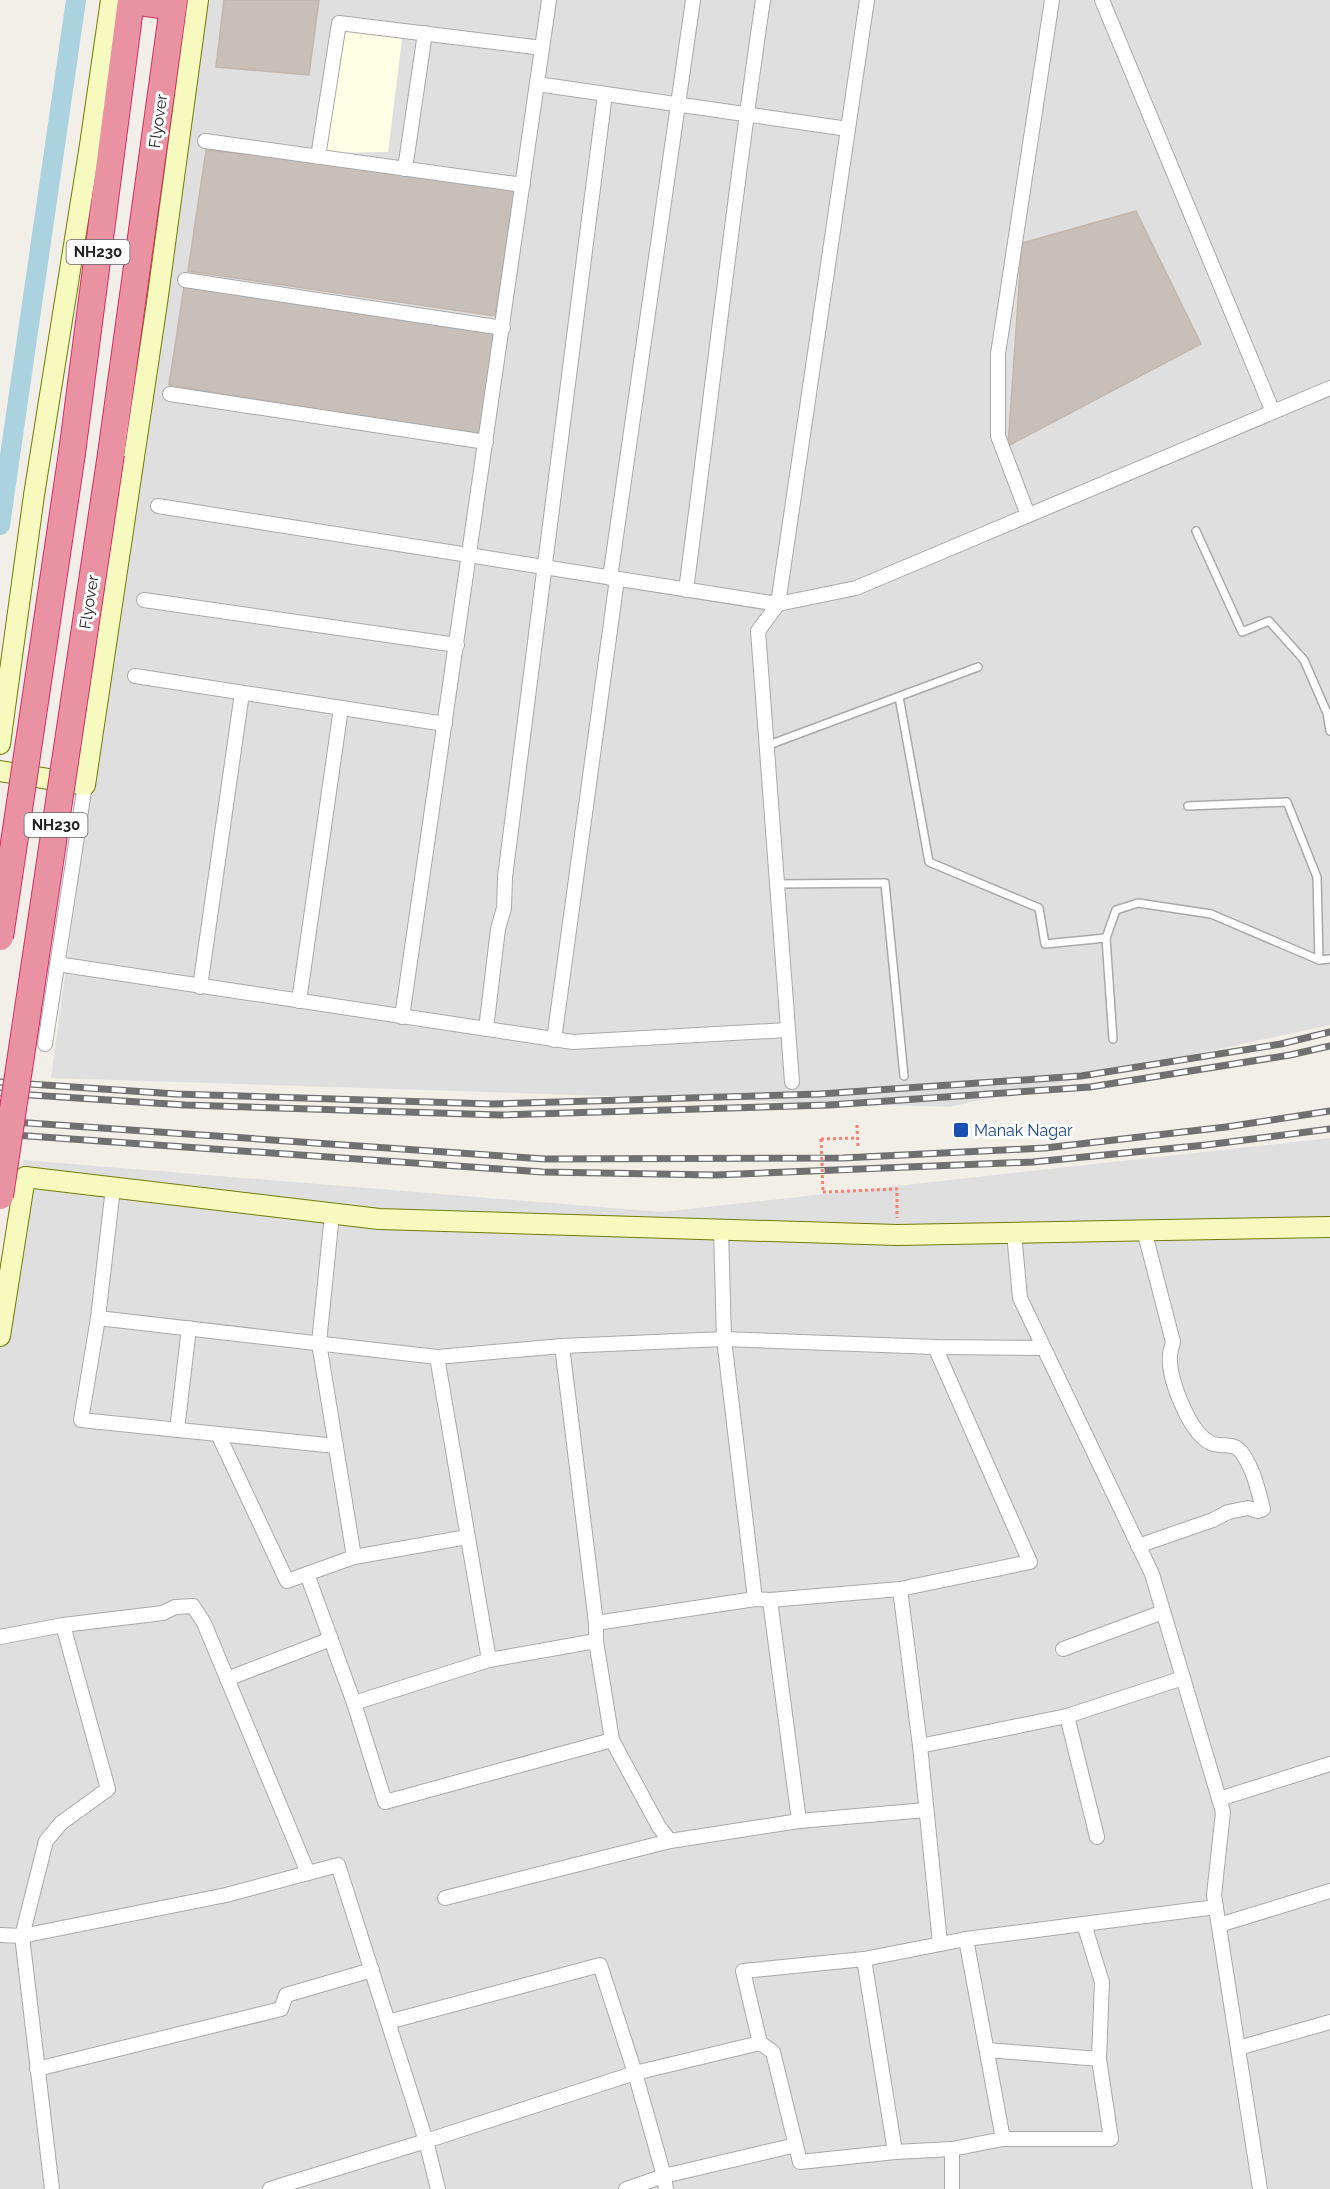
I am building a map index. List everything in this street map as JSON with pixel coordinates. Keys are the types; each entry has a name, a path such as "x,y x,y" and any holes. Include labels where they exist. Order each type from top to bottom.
{"highway":[{"path":"131,0 173,4"},
{"name":"NH230","path":"0,937 72,453 131,0"},
{"name":"Flyover","path":"0,1196 111,454 173,4"}],"street":[{"path":"0,744 34,495 87,168 111,0"},
{"path":"45,1044 157,303 198,0"},
{"path":"402,1017 549,0"},
{"path":"554,1040 693,0"},
{"path":"686,590 763,0"},
{"path":"792,1082 758,632 777,604 867,0"},
{"path":"1029,515 998,436 998,354 1052,0"},
{"path":"1102,0 1273,412"},
{"path":"318,157 339,23 542,48"},
{"path":"405,169 425,33"},
{"path":"537,84 848,129"},
{"path":"486,1029 498,929 504,908 505,877 543,567 605,94"},
{"path":"205,141 523,185"},
{"path":"185,280 502,328"},
{"path":"158,506 777,604 856,588 1330,388"},
{"path":"170,394 486,442"},
{"path":"144,600 457,645"},
{"path":"135,676 445,724"},
{"path":"200,987 242,693"},
{"path":"299,1001 341,708"},
{"path":"0,771 85,785"},
{"path":"57,964 573,1042 788,1030"},
{"path":"0,1336 25,1177 379,1219 897,1235 1330,1227"},
{"path":"113,1188 98,1318 81,1420 336,1446"},
{"path":"332,1214 319,1343 354,1557"},
{"path":"721,1230 724,1339 755,1599"},
{"path":"1138,1546 1213,1520 1228,1512 1248,1508 1263,1509 1255,1477 1241,1452 1230,1444 1211,1444 1200,1436 1186,1414 1176,1387 1169,1357 1173,1342 1144,1230"},
{"path":"1014,1233 1020,1298 1152,1574 1223,1812 1214,1895 1260,2189"},
{"path":"98,1318 437,1357 562,1346 724,1339 935,1347 1042,1348"},
{"path":"177,1430 189,1328"},
{"path":"562,1346 596,1623 596,1641 612,1740 659,1827 670,1841"},
{"path":"596,1623 755,1599 770,1600 900,1588 1030,1562 935,1347"},
{"path":"437,1357 489,1660"},
{"path":"218,1434 287,1581 354,1557 467,1537"},
{"path":"307,1574 354,1703 385,1802 612,1740"},
{"path":"900,1588 920,1746 940,1943"},
{"path":"770,1600 799,1821"},
{"path":"0,1637 63,1625 163,1613 175,1607 193,1606 204,1623 308,1873"},
{"path":"1063,1649 1163,1612"},
{"path":"52,2189 22,1936 46,1841 61,1823 108,1789 63,1625"},
{"path":"227,1679 331,1639"},
{"path":"354,1703 489,1660 596,1641"},
{"path":"920,1746 1067,1716 1183,1678"},
{"path":"1067,1716 1097,1837"},
{"path":"1219,1799 1330,1764"},
{"path":"445,1898 670,1841 799,1821 926,1810"},
{"path":"0,1935 22,1936 226,1895 338,1865 426,2141 438,2189"},
{"path":"1219,1925 1330,1891"},
{"path":"1084,1924 1102,1982 1099,2059 1111,2139 1003,2139 952,2149 895,2152 800,2162 773,2052 760,2043 743,1971 864,1959 966,1939 1216,1907"},
{"path":"966,1939 1003,2139"},
{"path":"864,1959 895,2152"},
{"path":"388,2022 600,1965 635,2073 665,2183"},
{"path":"37,2069 281,2009 286,1995 372,1970"},
{"path":"1238,2048 1330,2022"},
{"path":"270,2189 635,2073 760,2043"},
{"path":"987,2050 1099,2059"},
{"path":"626,2189 665,2183 796,2145"},
{"path":"952,2149 952,2189"}],"lane":[{"path":"1196,531 1242,632 1269,621 1276,628 1304,660 1327,713 1330,731"},
{"path":"766,746 978,668"},
{"path":"899,697 929,862 1039,908 1046,944 1106,938"},
{"path":"1188,806 1287,802 1317,877 1320,960"},
{"path":"777,884 885,883 904,1076"},
{"path":"1113,1039 1106,938 1116,910 1138,903 1211,914 1320,960 1330,960"}],"path":[{"path":"857,1125 858,1149"},
{"path":"857,1138 821,1139 823,1192 897,1189 897,1235"}],"shaded area":[{"path":"198,0 1330,0 1330,1025 949,1107 51,1078"},
{"path":"346,29 402,39 388,152 325,153"},
{"path":"1330,1138 1330,2189 0,2189 0,1314 23,1160 662,1212"}],"building":[{"path":"224,0 319,0 309,75 216,67"},
{"path":"206,150 516,184 495,316 188,271"},
{"path":"1136,211 1201,344 1008,446 1022,243"},
{"path":"185,280 494,333 479,435 169,385"}],"waterway":[{"path":"0,525 76,0"}],"railway":[{"path":"0,1082 176,1094 492,1104 820,1094 1081,1076 1281,1044 1330,1032"},
{"path":"0,1093 185,1105 501,1115 829,1105 1090,1087 1290,1055 1330,1046"},
{"path":"0,1121 545,1159 843,1158 1045,1148 1226,1127 1330,1111"},
{"path":"0,1134 543,1172 715,1175 1033,1162 1206,1145 1330,1129"}],"place":[{"name":"Manak Nagar","path":"961,1130"}]}
